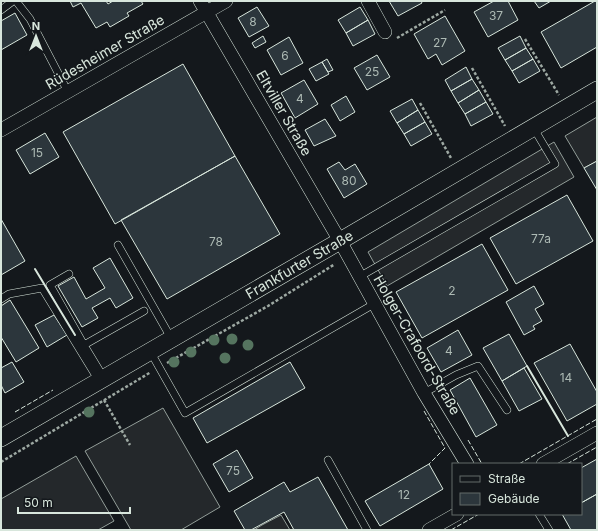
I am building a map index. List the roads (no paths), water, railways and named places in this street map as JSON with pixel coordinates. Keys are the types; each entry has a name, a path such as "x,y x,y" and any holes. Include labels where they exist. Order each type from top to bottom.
{"street":[{"name":"Rüdesheimer Straße","path":"4,129 68,92 203,6 226,1"},
{"path":"368,1 386,32"},
{"name":"Eltviller Straße","path":"203,6 344,249"},
{"name":"Frankfurter Straße","path":"1,438 172,338 344,249 533,127 597,90"},
{"name":"Holger-Crafoord-Straße","path":"344,249 424,393 466,463"},
{"path":"545,463 597,433"},
{"path":"429,530 454,515"}],"lane":[{"path":"1,10 15,1 30,19 68,92"},
{"path":"359,277 555,164 533,127"},
{"path":"118,245 172,338"},
{"path":"69,274 50,285 84,345 101,379"},
{"path":"1,299 8,294 42,288 101,379"},
{"path":"150,351 185,413 374,304"},
{"path":"84,345 144,311"},
{"path":"424,393 456,375 478,366 507,410"},
{"path":"328,460 367,530"},
{"path":"540,515 549,530"}]}
